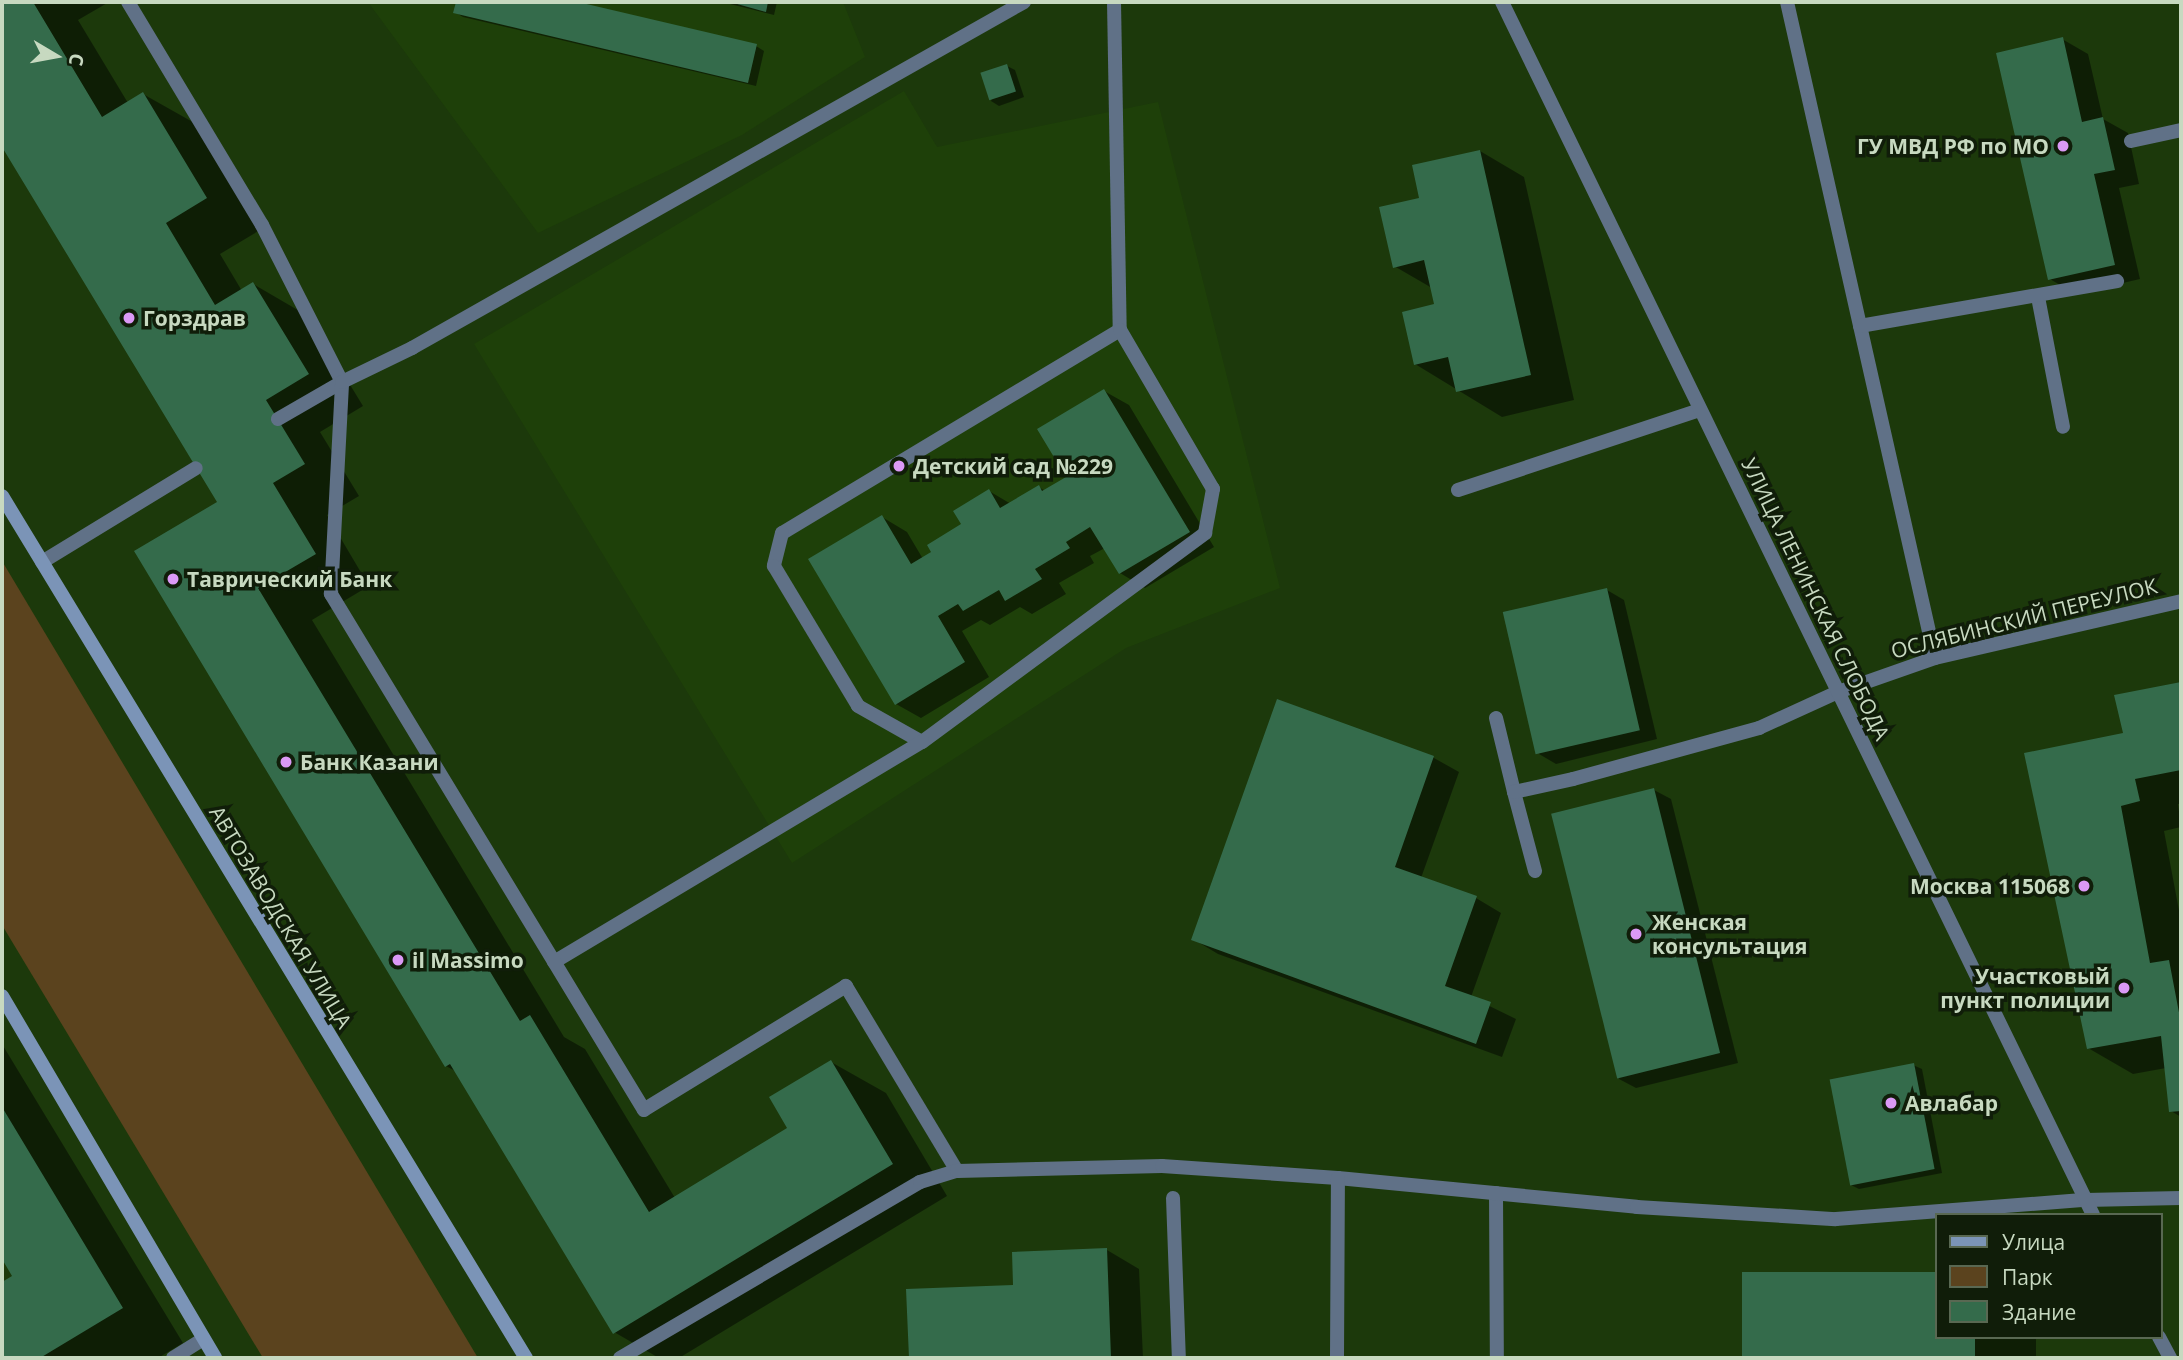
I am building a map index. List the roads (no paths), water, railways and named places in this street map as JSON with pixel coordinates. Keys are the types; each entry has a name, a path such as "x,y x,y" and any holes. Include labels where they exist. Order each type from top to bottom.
{"main road":[{"name":"АВТОЗАВОДСКАЯ УЛИЦА","path":"2,496 526,1358"},
{"path":"2,996 215,1358"}],"street":[{"path":"128,2 262,225 342,382 331,594 644,1110 846,986 957,1171"},
{"path":"278,419 342,382 412,348 1024,2"},
{"path":"554,962 922,742 1205,533 1213,489 1120,331 1114,2"},
{"name":"УЛИЦА ЛЕНИНСКАЯ СЛОБОДА","path":"1502,2 2092,1213"},
{"path":"1787,2 1935,658"},
{"path":"2131,141 2181,130"},
{"path":"1860,326 2038,297 2117,281"},
{"path":"2038,297 2063,427"},
{"path":"922,742 858,706 774,566 782,533 1120,331"},
{"path":"1458,490 1700,410"},
{"path":"42,562 196,468"},
{"name":"ОСЛЯБИНСКИЙ ПЕРЕУЛОК","path":"1514,792 1573,779 1759,727 1838,692 1935,658 2181,601"},
{"path":"1496,718 1535,872"},
{"path":"620,1358 920,1182 957,1171 1162,1166 1338,1178 1637,1207 1836,1219 2085,1200 2181,1198"},
{"path":"1337,1358 1338,1178"},
{"path":"1496,1193 1497,1358"},
{"path":"1173,1198 1179,1358"},
{"path":"173,1358 204,1339"},
{"path":"2160,1339 2170,1358"}],"place":[{"name":"ГУ МВД РФ по МО","path":"2063,146"},
{"name":"Горздрав","path":"129,318"},
{"name":"Детский сад №229","path":"899,466"},
{"name":"Таврический Банк","path":"173,579"},
{"name":"Банк Казани","path":"286,762"},
{"name":"Москва 115068","path":"2084,886"},
{"name":"Женская консультация","path":"1636,934"},
{"name":"il Massimo","path":"398,960"},
{"name":"Участковый пункт полиции","path":"2124,988"},
{"name":"Авлабар","path":"1891,1103"}]}
